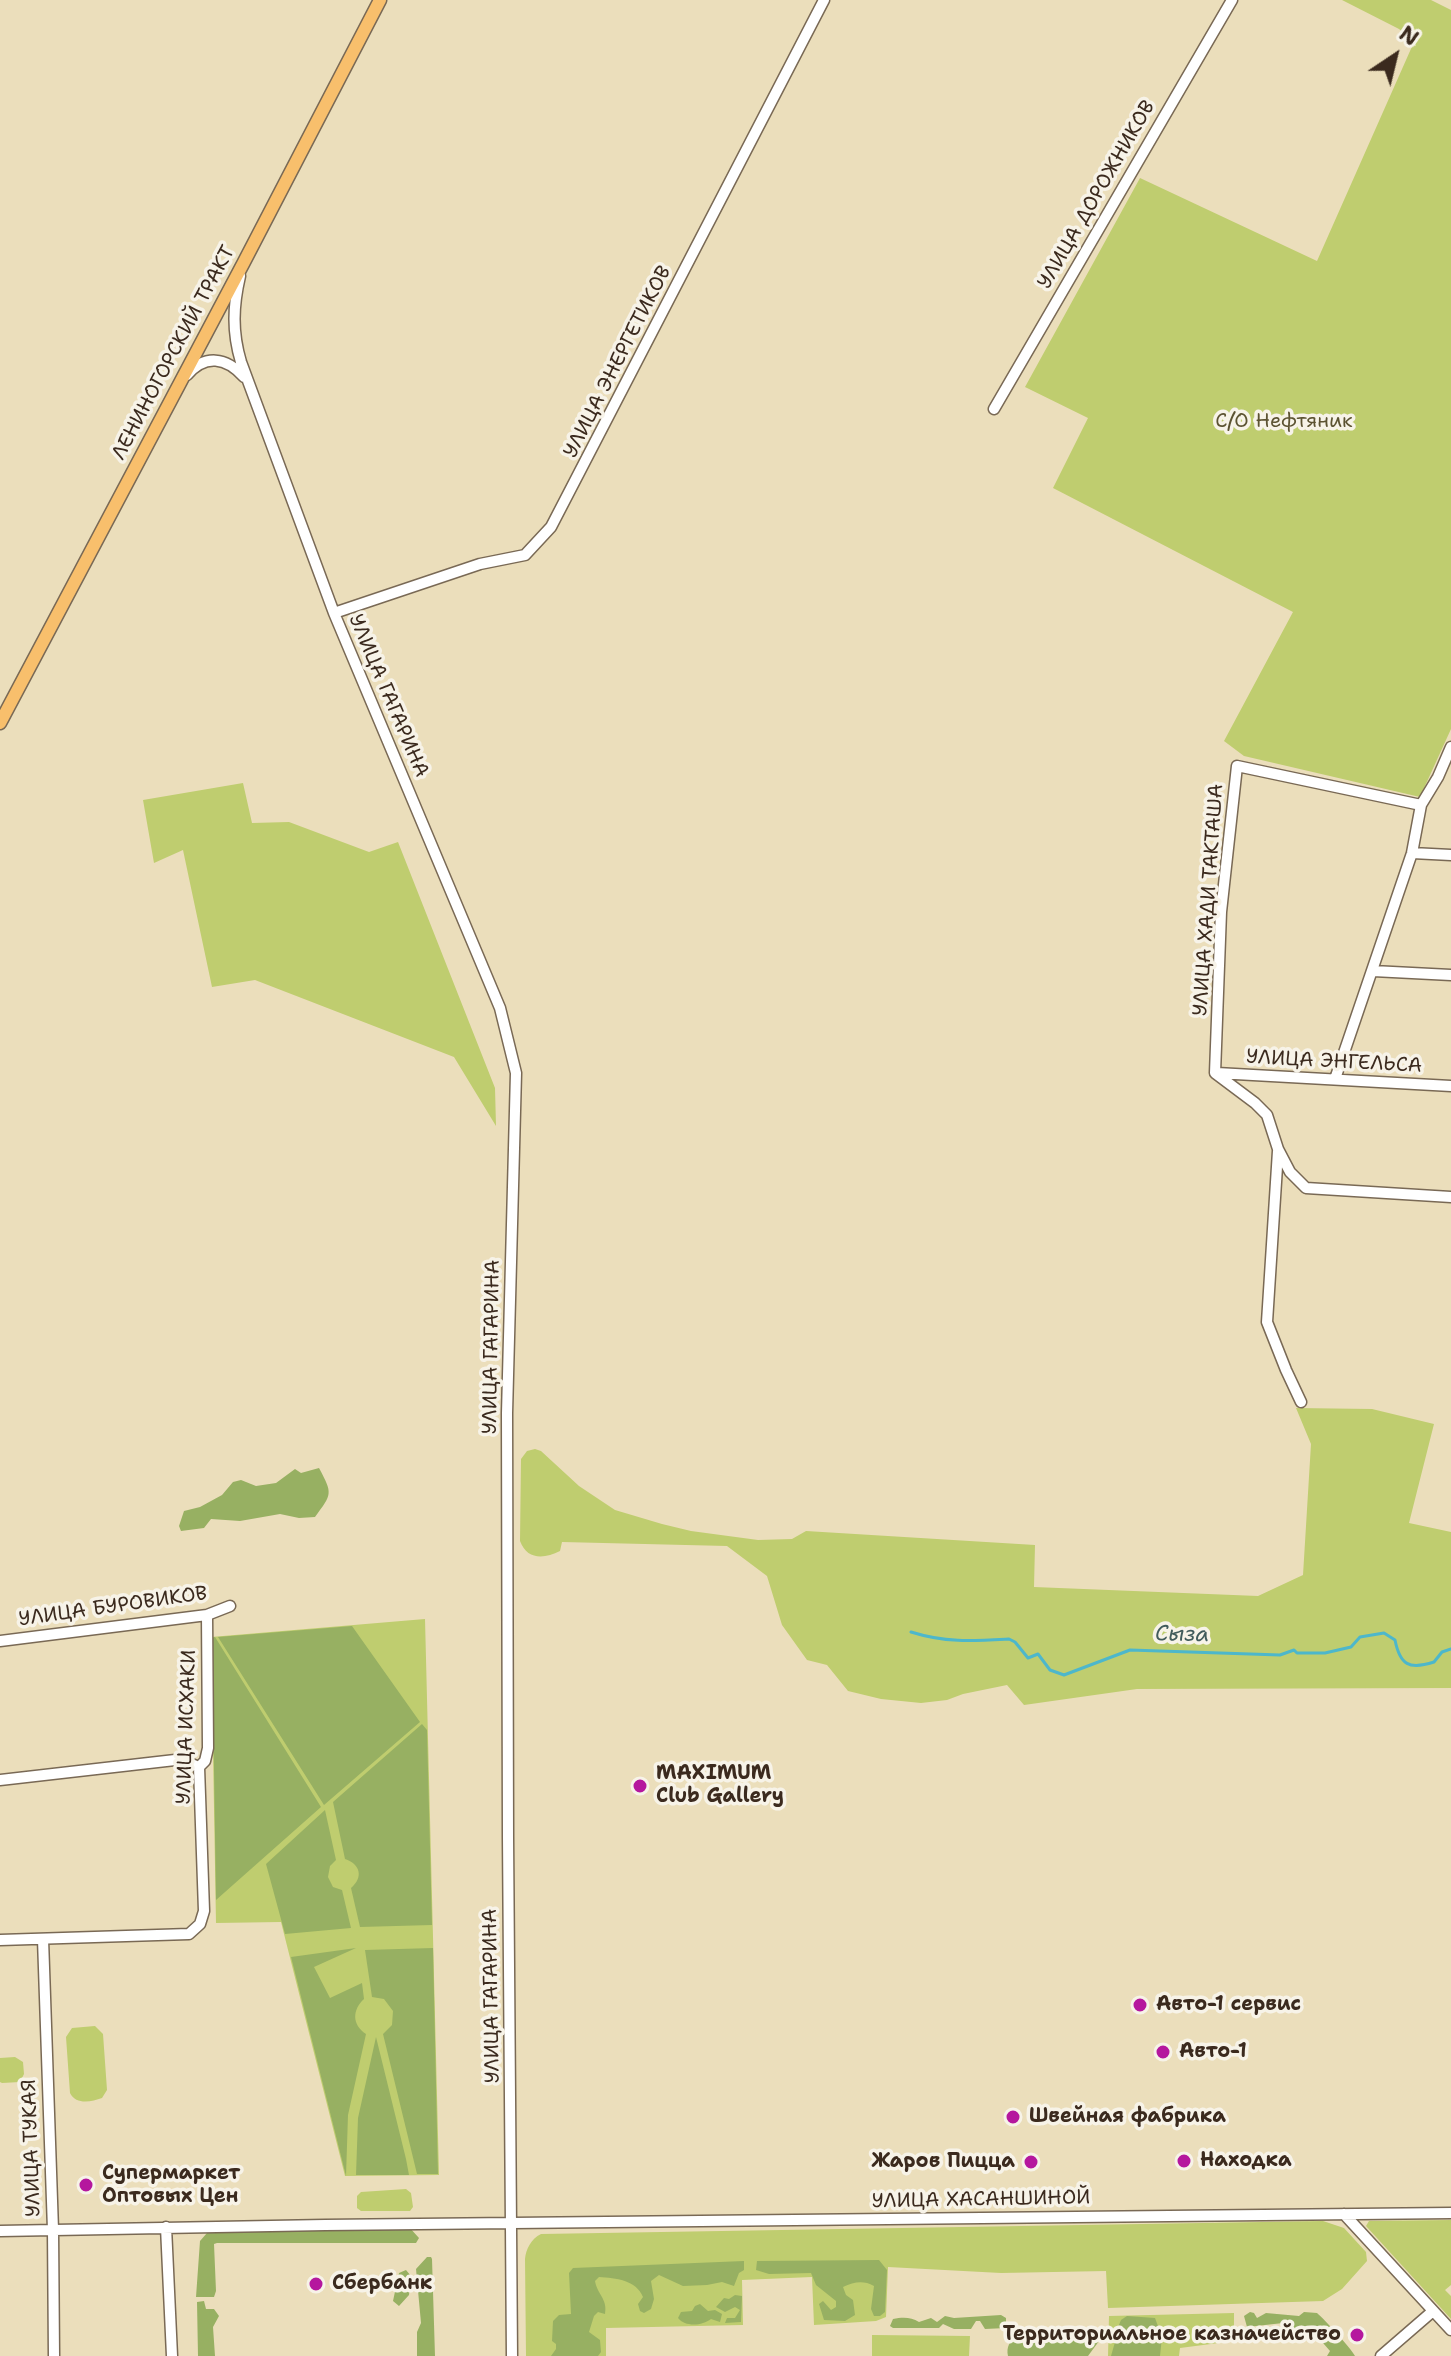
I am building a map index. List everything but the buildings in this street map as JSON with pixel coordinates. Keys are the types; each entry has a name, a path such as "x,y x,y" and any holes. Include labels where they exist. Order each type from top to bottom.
{"main road":[{"name":"ЛЕНИНОГОРСКИЙ ТРАКТ","path":"0,723 183,380 380,0"}],"street":[{"name":"УЛИЦА ЭНЕРГЕТИКОВ","path":"334,613 480,564 525,555 551,527 824,0"},
{"name":"УЛИЦА ДОРОЖНИКОВ","path":"994,409 1232,0"},
{"name":"УЛИЦА ГАГАРИНА","path":"244,262 234,305 233,327 239,354 334,613 500,1008 516,1073 507,1413 512,2356"},
{"name":"УЛИЦА ГАГАРИНА","path":"183,380 202,362 216,361 236,369 252,389"},
{"path":"1335,1079 1412,853 1421,805 1451,747"},
{"name":"УЛИЦА ХАДИ ТАКТАША","path":"1215,1073 1221,912 1237,766 1421,805"},
{"path":"1412,853 1451,855"},
{"path":"1373,971 1451,975"},
{"path":"1215,1073 1267,1115 1278,1149 1290,1172 1306,1188 1451,1197"},
{"name":"УЛИЦА ЭНГЕЛЬСА","path":"1215,1073 1451,1086"},
{"path":"1278,1149 1267,1322 1301,1402"},
{"name":"УЛИЦА БУРОВИКОВ","path":"0,1641 207,1615 230,1606"},
{"name":"УЛИЦА ИСХАКИ","path":"0,1940 189,1934 196,1929 204,1911 199,1767 208,1755 207,1615"},
{"path":"0,1780 175,1760 199,1767"},
{"name":"УЛИЦА ТУКАЯ","path":"43,1939 54,2356"},
{"name":"УЛИЦА ХАСАНШИНОЙ","path":"0,2231 1451,2213"},
{"path":"1344,2214 1451,2330"},
{"path":"166,2227 172,2356"},
{"path":"1381,2356 1433,2311"}],"green space":[{"name":"С/О Нефтяник","path":"1342,0 1431,0 1451,10 1451,729 1420,797 1244,756 1224,741 1293,612 1053,488 1088,418 1025,387 1140,178 1317,261 1414,42 1399,29"},
{"path":"243,783 252,823 289,822 369,852 398,842 495,1088 496,1126 454,1057 255,980 212,987 183,850 154,863 143,800"},
{"path":"1296,1408 1372,1409 1434,1424 1409,1523 1451,1532 1451,1688 1137,1689 1024,1705 1007,1685 921,1703 881,1699 848,1691 827,1665 807,1660 782,1625 767,1576 727,1546 562,1542 560,1551 537,1556 527,1552 520,1541 521,1459 527,1451 535,1449 579,1486 615,1510 691,1531 758,1540 792,1539 806,1531 1035,1545 1034,1587 1258,1596 1303,1575 1311,1444"},
{"path":"319,1468 329,1494 315,1517 280,1514 240,1521 211,1519 204,1528 181,1531 179,1526 184,1511 200,1507 222,1495 233,1482 241,1480 256,1486 276,1483 295,1469 301,1473"},
{"path":"425,1619 439,2175 345,2176 281,1922 216,1923 211,1637"},
{"path":"352,1626 420,1722 324,1805 218,1637"},
{"path":"215,1637 321,1807 216,1900 212,1638"},
{"path":"422,1724 427,1730 432,1925 360,1927 351,1888 359,1875 357,1867 345,1859 333,1802"},
{"path":"325,1810 336,1860 330,1866 328,1877 333,1887 342,1890 351,1928 285,1934 266,1864"},
{"path":"356,1948 314,1967 330,1998 362,1983 364,1999 355,2017 366,2034 348,2115 346,2176 291,1957"},
{"path":"433,1948 438,2174 417,2174 383,2034 392,2025 393,2011 384,1999 372,1997 365,1950"},
{"path":"95,2026 103,2034 107,2090 102,2098 80,2101 70,2093 66,2037 72,2028"},
{"path":"376,2037 409,2175 356,2175 358,2118"},
{"path":"15,2057 23,2062 24,2074 20,2082 0,2082 0,2058"},
{"path":"406,2189 411,2193 413,2207 410,2211 361,2211 357,2208 357,2196 361,2192"},
{"path":"1451,2220 1451,2285 1445,2290 1451,2296 1451,2319 1366,2226 1369,2221"},
{"path":"1323,2221 1344,2228 1366,2252 1367,2261 1342,2289 1323,2301 1108,2308 1106,2271 1001,2273 888,2267 886,2317 876,2321 814,2325 812,2277 742,2280 743,2325 606,2328 606,2356 526,2356 525,2259 530,2245 541,2234"},
{"path":"409,2227 419,2238 416,2243 217,2243 214,2244 214,2297 196,2297 200,2241 207,2233"},
{"path":"427,2257 432,2259 435,2356 417,2356 417,2332 421,2323 416,2269"},
{"path":"879,2260 887,2270 885,2312 874,2316 871,2309 874,2286 855,2283 843,2287 846,2295 853,2300 855,2315 845,2321 824,2320 819,2304 823,2301 831,2310 836,2307 836,2301 816,2285 811,2273 769,2274 756,2270 757,2261"},
{"path":"744,2261 744,2270 739,2273 734,2286 722,2282 683,2286 659,2275 651,2281 654,2299 651,2309 644,2313 638,2304 643,2297 636,2287 619,2279 599,2277 595,2281 605,2304 605,2314 598,2312 594,2316 589,2332 600,2340 601,2352 598,2356 551,2356 556,2349 552,2341 553,2321 559,2315 571,2314 569,2273 573,2268"},
{"path":"406,2270 411,2276 409,2295 399,2306 393,2301 399,2273"},
{"path":"742,2296 741,2322 725,2323 727,2318 735,2318 740,2310 735,2307 725,2312 716,2307 724,2298"},
{"path":"204,2301 206,2309 214,2309 219,2316 213,2327 215,2356 198,2356 197,2302"},
{"path":"700,2304 708,2311 715,2310 722,2314 720,2322 711,2319 689,2324 678,2318 681,2312 692,2311"},
{"path":"1250,2312 1257,2318 1266,2313 1299,2316 1304,2312 1317,2313 1355,2356 1327,2356 1330,2351 1309,2327 1288,2332 1283,2323 1247,2327 1244,2316"},
{"path":"1234,2313 1234,2341 1180,2348 1179,2356 1108,2356 1109,2316"},
{"path":"1001,2315 1006,2318 1006,2328 985,2329 980,2321 976,2321 971,2329 954,2329 943,2324 939,2328 890,2326 893,2319 900,2318 919,2322 931,2318 937,2322 945,2316"},
{"path":"1127,2316 1155,2318 1162,2337 1160,2356 1111,2356 1115,2342 1111,2334 1116,2332 1121,2320"},
{"path":"1105,2333 1088,2356 1008,2356 1009,2344 1016,2335"},
{"path":"872,2335 970,2336 969,2356 872,2356"}],"waterway":[{"name":"Сыза","path":"911,1632 948,1640 1009,1639 1028,1658 1038,1654 1050,1670 1064,1675 1130,1650 1280,1655 1294,1650 1297,1653 1325,1653 1351,1647 1360,1637 1384,1633 1395,1640 1403,1660 1412,1665 1434,1662 1442,1652 1451,1649"}],"place":[{"name":"MAXIMUM Club Gallery","path":"640,1786"},
{"name":"Авто-1 сервис","path":"1140,2005"},
{"name":"Авто-1","path":"1163,2052"},
{"name":"Швейная фабрика","path":"1013,2117"},
{"name":"Находка","path":"1184,2161"},
{"name":"Жаров Пицца","path":"1031,2162"},
{"name":"Супермаркет Оптовых Цен","path":"86,2185"},
{"name":"Сбербанк","path":"316,2284"},
{"name":"Территориальное казначейство","path":"1357,2335"}]}
